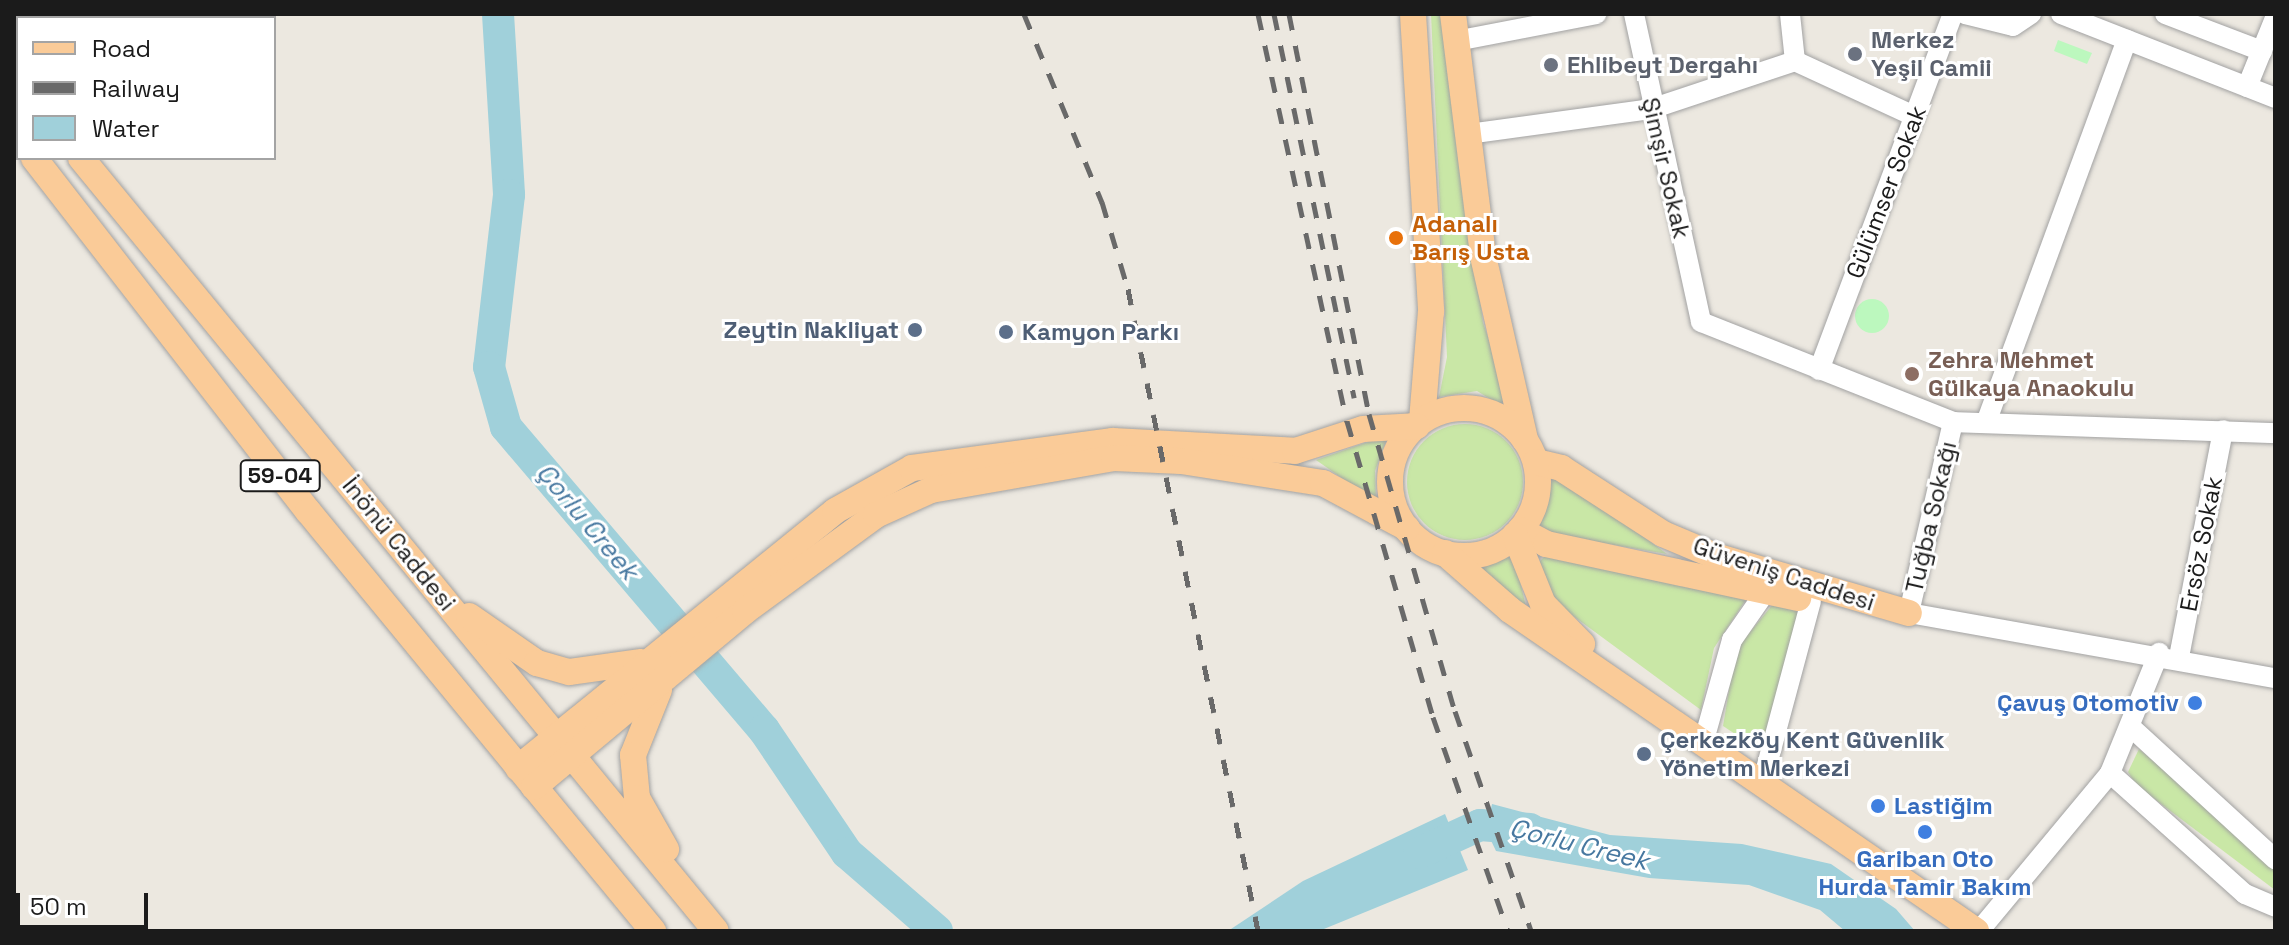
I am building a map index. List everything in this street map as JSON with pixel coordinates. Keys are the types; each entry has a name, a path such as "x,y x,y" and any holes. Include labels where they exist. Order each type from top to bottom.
{"main road":[{"path":"1407,528 1391,483 1394,459 1419,423 1431,311 1413,14"},
{"path":"1445,553 1489,552 1517,533 1534,506 1530,451 1483,256 1453,14"},
{"name":"İnönü Caddesi","path":"36,160 526,778 653,931"},
{"name":"İnönü Caddesi","path":"83,160 716,931"},
{"path":"526,778 739,603 835,511 912,468 1113,441 1295,451 1363,429 1419,423 1468,408 1491,413 1530,451"},
{"name":"Güveniş Caddesi","path":"1530,451 1663,534 1715,556 1909,613"},
{"path":"739,603 876,515 931,490 1114,458 1323,483 1407,528 1445,553 1510,610 1763,780 1978,931"},
{"path":"1517,533 1543,604 1657,709"},
{"name":"Güveniş Caddesi","path":"1517,533 1546,544 1811,601 1909,613"},
{"path":"445,598 537,663 569,672 659,668"},
{"path":"659,668 633,755 637,798 698,909"}],"street":[{"path":"1456,41 1596,14"},
{"name":"Şimşir Sokak","path":"1634,14 1651,109 1701,322 1819,370"},
{"path":"1790,14 1795,61"},
{"name":"Gülümser Sokak","path":"1819,370 1953,14"},
{"path":"1965,14 2013,26 2031,14"},
{"path":"2061,14 2275,98"},
{"path":"2165,14 2262,51"},
{"path":"2247,87 2275,18"},
{"path":"1987,420 2127,40"},
{"path":"1468,134 1651,109 1795,61 1914,116"},
{"path":"1819,370 1953,422 1987,420 2275,433"},
{"name":"Tuğba Sokağı","path":"1909,613 1953,422"},
{"name":"Ersöz Sokak","path":"1978,931 2110,773 2133,729 2169,655 2223,430"},
{"path":"1704,740 1732,640 1766,591"},
{"path":"1763,780 1811,601"},
{"name":"Güveniş Caddesi","path":"1909,613 2169,655 2275,678"},
{"path":"2133,729 2275,859"},
{"path":"2110,773 2245,894 2275,907"}],"green space":[{"path":"1431,14 1445,14 1483,323 1515,414 1477,391 1439,397 1447,357"},
{"path":"2058,40 2092,53 2087,64 2054,51"},
{"path":"1872,299 1884,304 1889,316 1884,328 1872,333 1860,328 1855,316 1860,304"},
{"path":"1465,424 1487,428 1506,441 1519,460 1523,482 1519,504 1506,523 1487,536 1465,540 1443,536 1424,523 1411,504 1407,482 1411,460 1424,441 1443,428"},
{"path":"1388,435 1375,471 1376,502 1316,460"},
{"path":"1554,471 1667,554 1538,532"},
{"path":"1514,555 1526,607 1474,569"},
{"path":"1545,556 1747,598 1714,648 1701,710 1557,604 1539,562"},
{"path":"1774,603 1800,610 1764,753 1723,726 1736,649"},
{"path":"2139,749 2275,863 2275,890 2136,785 2128,772"}],"water":[{"path":"1492,804 1610,835 1742,844 1831,864 1896,909 1915,931 1845,931 1820,910 1749,885 1649,878 1496,851 1486,830"},
{"path":"1445,814 1468,870 1319,931 1228,931 1303,881"}],"waterway":[{"name":"Çorlu Creek","path":"498,14 509,195 489,367 506,427 764,730 847,853 937,931"},
{"name":"Çorlu Creek","path":"1419,853 1480,825 1530,829"}],"railway":[{"path":"1024,14 1102,202 1128,289 1258,931"},
{"path":"1258,14 1347,421 1433,717 1508,931"},
{"path":"1274,14 1354,398"},
{"path":"1289,14 1369,414 1455,711 1531,931"}],"place":[{"name":"Merkez Yeşil Camii","path":"1855,54"},
{"name":"Ehlibeyt Dergahı","path":"1551,65"},
{"name":"Adanalı Barış Usta","path":"1396,238"},
{"name":"Zeytin Nakliyat","path":"915,330"},
{"name":"Kamyon Parkı","path":"1006,332"},
{"name":"Zehra Mehmet Gülkaya Anaokulu","path":"1912,374"},
{"name":"Çavuş Otomotiv","path":"2195,703"},
{"name":"Çerkezköy Kent Güvenlik Yönetim Merkezi","path":"1644,754"},
{"name":"Lastiğim","path":"1878,806"},
{"name":"Gariban Oto Hurda Tamir Bakım","path":"1925,832"}]}
